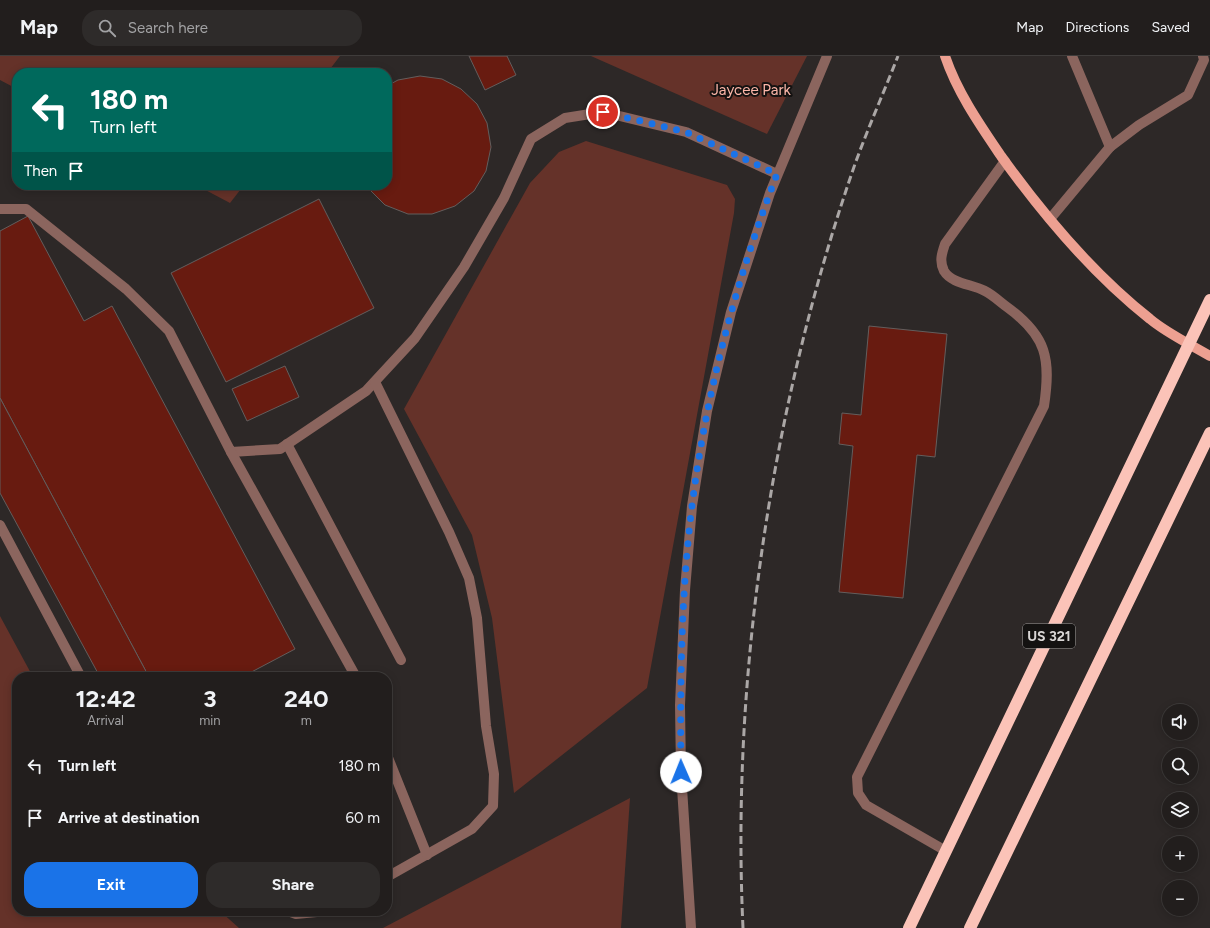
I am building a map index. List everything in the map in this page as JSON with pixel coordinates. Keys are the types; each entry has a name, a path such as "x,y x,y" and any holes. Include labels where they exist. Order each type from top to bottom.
{"highway":[{"name":"US 321","path":"909,928 1210,300"},
{"path":"970,928 1210,433"}],"main road":[{"path":"948,58 974,116 1005,161 1074,248 1119,294 1152,321 1210,356"}],"street":[{"path":"691,928 681,772 680,705 685,590 692,506 707,411 748,256 777,174 827,56"},
{"path":"1072,56 1110,147"},
{"path":"1050,219 1110,147 1139,125 1188,95 1204,60 1202,56"},
{"path":"231,452 280,449 366,391 375,382 415,338 464,267 504,198 531,139 565,118 603,112 686,132 777,174"},
{"path":"946,851 866,805 858,793 857,777 1044,406 1048,380 1047,369 1043,350 1035,331 1024,319 985,291 952,279 944,271 941,258 945,244 1005,161"},
{"path":"0,208 26,209 126,289 169,331 231,452 353,672"},
{"path":"375,382 449,532 469,578 477,618 486,726 494,774 493,806 472,829 392,874"},
{"path":"287,444 401,660"},
{"path":"0,525 77,672"},
{"path":"392,766 427,854"}],"green space":[{"path":"0,56 340,56 331,68 12,68 12,86 0,80"},
{"name":"Jaycee Park","path":"591,56 807,56 767,134"},
{"path":"586,141 727,185 735,199 734,213 647,688 514,793 492,618 472,535 404,409 530,183 559,152"},
{"path":"205,190 240,190 230,203"},
{"path":"0,616 30,672 12,672 12,916 226,916 239,928 0,928"},
{"path":"630,798 621,928 383,928"}],"building":[{"path":"469,56 507,56 516,75 485,90"},
{"path":"420,76 442,79 461,89 477,104 487,123 491,147 486,171 474,191 455,206 432,214 408,214 385,205 370,190 392,190 392,83 398,80"},
{"path":"319,199 374,308 226,382 171,273"},
{"path":"28,216 84,321 112,306 295,649 251,672 146,672 0,398 0,231"},
{"path":"869,326 947,334 935,457 917,455 903,598 839,592 853,446 839,444 842,413 861,415"},
{"path":"285,366 299,397 247,421 232,389"},
{"path":"0,398 146,672 97,672 0,493"}],"railway":[{"path":"743,928 741,832 744,736 751,638 763,541 780,444 801,349 826,255 855,164 898,56"}],"route":[{"path":"603,112 686,132 777,174 748,256 707,411 692,506 685,590 681,654 681,772"}]}
